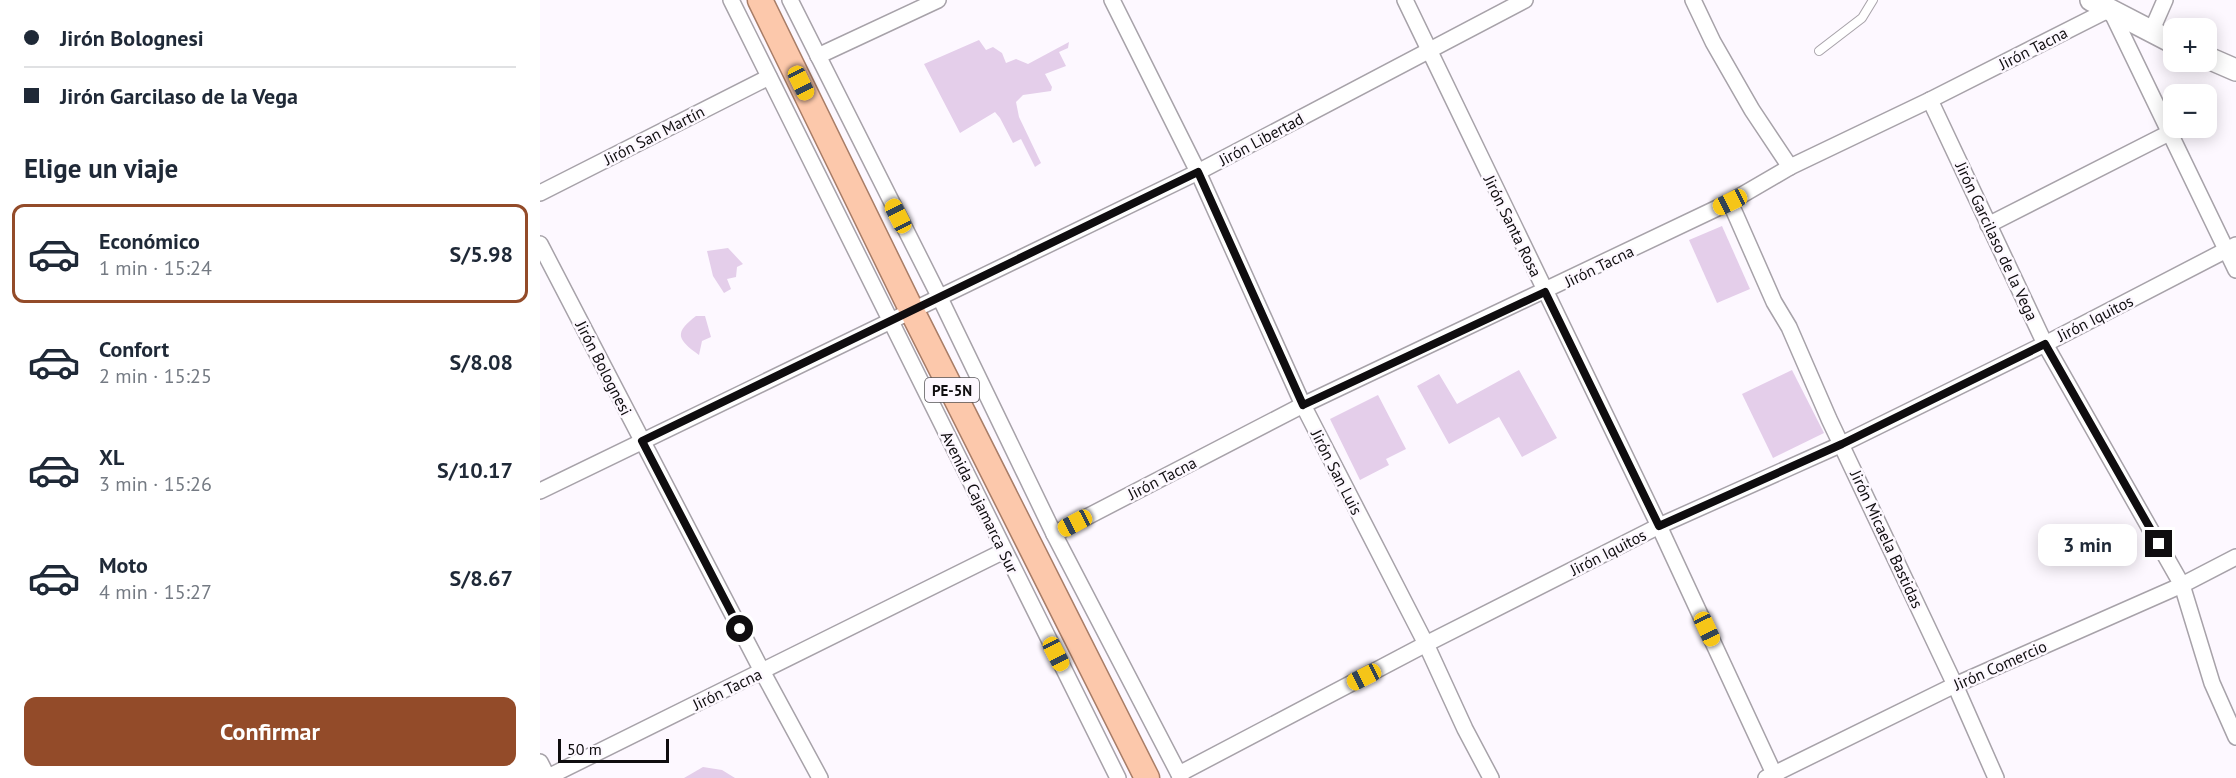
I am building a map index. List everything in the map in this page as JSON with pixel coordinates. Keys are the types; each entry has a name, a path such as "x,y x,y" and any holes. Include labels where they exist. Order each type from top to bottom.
{"highway":[{"name":"PE-5N","path":"760,0 902,316 1147,778"}],"main road":[{"path":"2091,0 2163,37"},
{"path":"2217,62 2236,70"}],"street":[{"name":"Avenida Cajamarca Sur","path":"731,0 769,77 902,316 1004,551 1118,778"},
{"path":"790,0 939,296 1054,534 1180,776"},
{"path":"818,56 939,0"},
{"name":"Jirón San Luis","path":"1112,0 1198,172 1303,405 1426,644 1465,729 1491,778"},
{"name":"Jirón Santa Rosa","path":"1405,0 1659,526 1772,777"},
{"name":"Jirón Libertad","path":"540,491 1198,172 1525,0"},
{"path":"1694,0 1713,42 1752,110 1790,167"},
{"path":"2151,32 2166,0"},
{"path":"2110,9 2163,119"},
{"name":"Jirón Tacna","path":"1054,534 1303,405 1545,292 1730,202 1790,167 1930,100 2110,9"},
{"name":"Jirón San Martín","path":"540,193 769,77"},
{"name":"Jirón Garcilaso de la Vega","path":"1930,100 2045,344 2182,585 2212,683 2236,737"},
{"path":"1988,225 2163,135"},
{"path":"2172,138 2231,248 2236,270"},
{"name":"Jirón Micaela Bastidas","path":"1730,202 1774,302 1789,327 1821,402 1955,685 1996,778"},
{"name":"Jirón Bolognesi","path":"540,243 820,778"},
{"name":"Jirón Iquitos","path":"1180,776 1426,644 1659,526 1842,444 2045,344 2231,248"},
{"name":"Jirón Tacna","path":"547,778 1004,551"},
{"name":"Jirón Comercio","path":"1772,777 1955,685 2182,585 2236,557"},
{"path":"540,762 547,778"}],"lane":[{"path":"1819,51 1863,18 1873,0"}],"shaded area":[{"path":"979,40 986,50 993,47 1002,53 1006,63 1016,59 1028,64 1069,42 1068,48 1059,52 1066,66 1045,74 1052,87 1051,91 1023,95 1016,102 1019,117 1041,163 1035,167 1021,139 1013,143 995,112 960,133 924,64"},
{"path":"1722,226 1750,289 1717,303 1689,240"},
{"path":"728,248 743,264 737,267 736,277 727,279 731,289 724,293 713,276 707,251"},
{"path":"696,316 705,316 711,337 702,341 699,355 686,345 681,336 684,327"},
{"path":"1519,370 1557,438 1522,457 1499,417 1449,444 1417,386 1439,374 1457,404"},
{"path":"1792,370 1824,433 1773,458 1742,394"},
{"path":"1378,395 1406,449 1386,459 1389,465 1360,480 1330,419"},
{"path":"703,767 722,770 735,778 684,778"}],"route":[{"path":"740,629 642,441 1198,172 1303,405 1545,292 1659,526 1842,444 2045,344 2159,544"}]}
